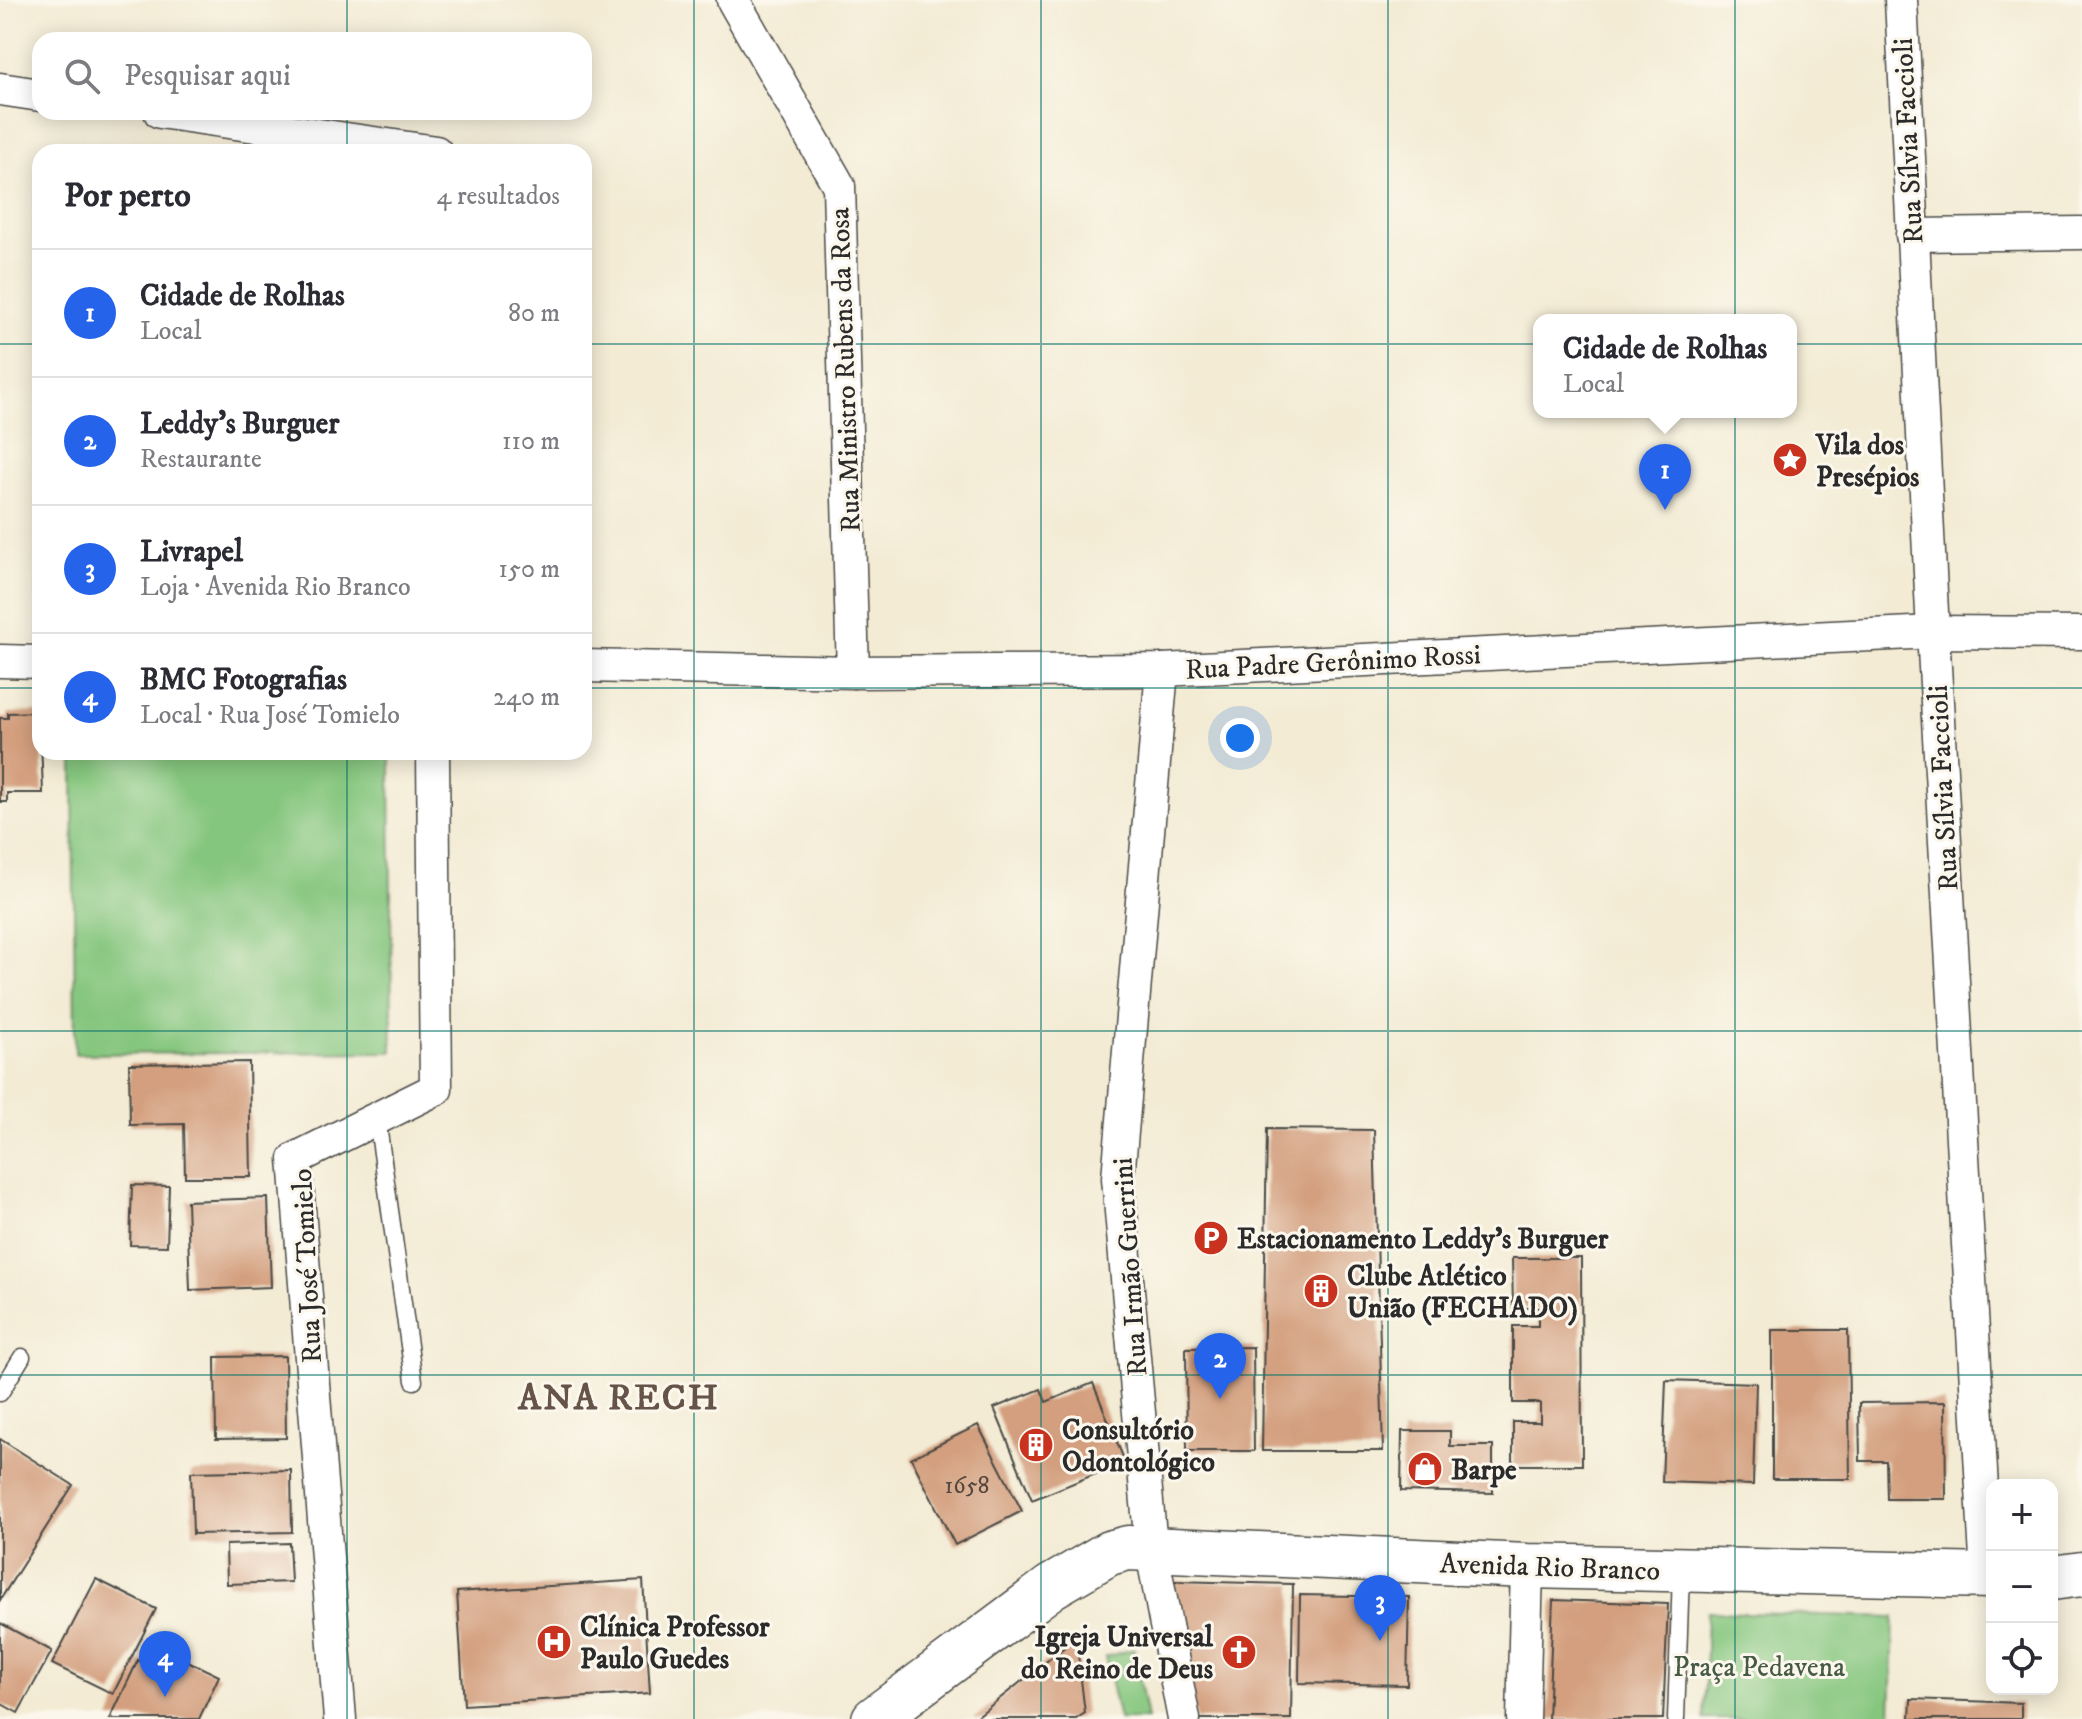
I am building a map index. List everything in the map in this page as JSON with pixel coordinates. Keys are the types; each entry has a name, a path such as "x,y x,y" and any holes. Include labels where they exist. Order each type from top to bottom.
{"main road":[{"name":"Avenida Rio Branco","path":"874,1719 1075,1572 1109,1553 1128,1548 1527,1566 1986,1576"},
{"path":"2058,1577 2082,1574"}],"street":[{"name":"Rua Ministro Rubens da Rosa","path":"733,0 839,186 853,672"},
{"name":"Rua Sílvia Faccioli","path":"1901,0 1933,632 1988,1551"},
{"path":"0,89 32,94"},
{"path":"215,120 381,144"},
{"path":"1912,235 2082,233"},
{"name":"Rua Padre Gerônimo Rossi","path":"592,666 853,672 1162,670 1933,632 2082,633"},
{"path":"0,661 32,662"},
{"name":"Rua Irmão Guerrini","path":"1162,670 1118,1178 1151,1547 1184,1719"},
{"name":"Rua José Tomielo","path":"340,1719 295,1159 436,1089 433,760"},
{"path":"1523,1719 1527,1566"}],"lane":[{"path":"377,1118 414,1381"},
{"path":"0,1393 22,1357"},
{"path":"1676,1719 1681,1571"}],"green space":[{"path":"73,760 390,760 392,1052 75,1054"},
{"name":"Praça Pedavena","path":"1707,1612 1894,1617 1891,1719 1704,1719"},
{"path":"1134,1649 1147,1719 1119,1719 1105,1657"}],"building":[{"path":"32,712 32,760 42,760 43,793 7,793 7,802 0,802 0,718 8,718 8,713"},
{"path":"249,1062 251,1177 185,1177 184,1124 130,1125 129,1064"},
{"name":"Clube Atlético União (FECHADO)","path":"1267,1129 1374,1130 1383,1451 1262,1451"},
{"path":"132,1185 169,1186 167,1246 130,1245"},
{"path":"268,1198 271,1287 190,1290 187,1201"},
{"path":"1512,1258 1581,1258 1582,1465 1513,1465 1513,1422 1540,1422 1540,1403 1513,1403 1513,1326 1538,1326 1538,1308 1513,1308"},
{"path":"1772,1330 1848,1330 1850,1479 1772,1479"},
{"path":"1253,1347 1254,1451 1187,1451 1186,1348"},
{"path":"285,1356 286,1438 216,1439 215,1357"},
{"path":"1666,1380 1756,1383 1753,1485 1662,1482"},
{"path":"1093,1383 1125,1462 1032,1500 994,1408 1041,1389 1046,1402"},
{"path":"1945,1402 1946,1499 1887,1499 1886,1461 1860,1461 1859,1403"},
{"path":"978,1425 1022,1511 955,1545 911,1458"},
{"path":"1402,1431 1450,1431 1450,1446 1493,1446 1493,1493 1401,1491"},
{"path":"0,1439 73,1485 0,1600"},
{"path":"291,1470 292,1532 193,1534 191,1472"},
{"path":"289,1543 291,1582 227,1584 226,1545"},
{"path":"96,1579 156,1609 113,1694 52,1664"},
{"name":"Clínica Professor Paulo Guedes","path":"643,1580 650,1693 464,1705 457,1592"},
{"name":"Igreja Universal do Reino de Deus","path":"1174,1581 1293,1584 1291,1719 1196,1719"},
{"path":"1300,1595 1409,1597 1407,1685 1299,1683"},
{"path":"1553,1600 1668,1604 1663,1719 1548,1719"},
{"path":"0,1623 52,1651 18,1713 0,1703"},
{"path":"1076,1638 1085,1713 1076,1719 974,1719"},
{"path":"152,1644 219,1676 199,1719 110,1719 138,1660 143,1663"},
{"path":"1911,1699 2021,1703 2021,1719 1910,1719"}],"place":[{"name":"Vila dos Presépios","path":"1790,460"},
{"name":"Cidade de Rolhas","path":"1665,510"},
{"name":"Estacionamento Leddy's Burguer","path":"1211,1238"},
{"name":"Clube Atlético União (FECHADO)","path":"1321,1291"},
{"name":"Leddy's Burguer","path":"1220,1399"},
{"name":"Consultório Odontológico","path":"1036,1445"},
{"name":"Barpe","path":"1425,1469"},
{"name":"Livrapel","path":"1380,1641"},
{"name":"Clínica Professor Paulo Guedes","path":"554,1642"},
{"name":"Igreja Universal do Reino de Deus","path":"1239,1652"},
{"name":"BMC Fotografias","path":"165,1697"}],"district":[{"name":"ANA RECH","path":"619,1396"}]}
